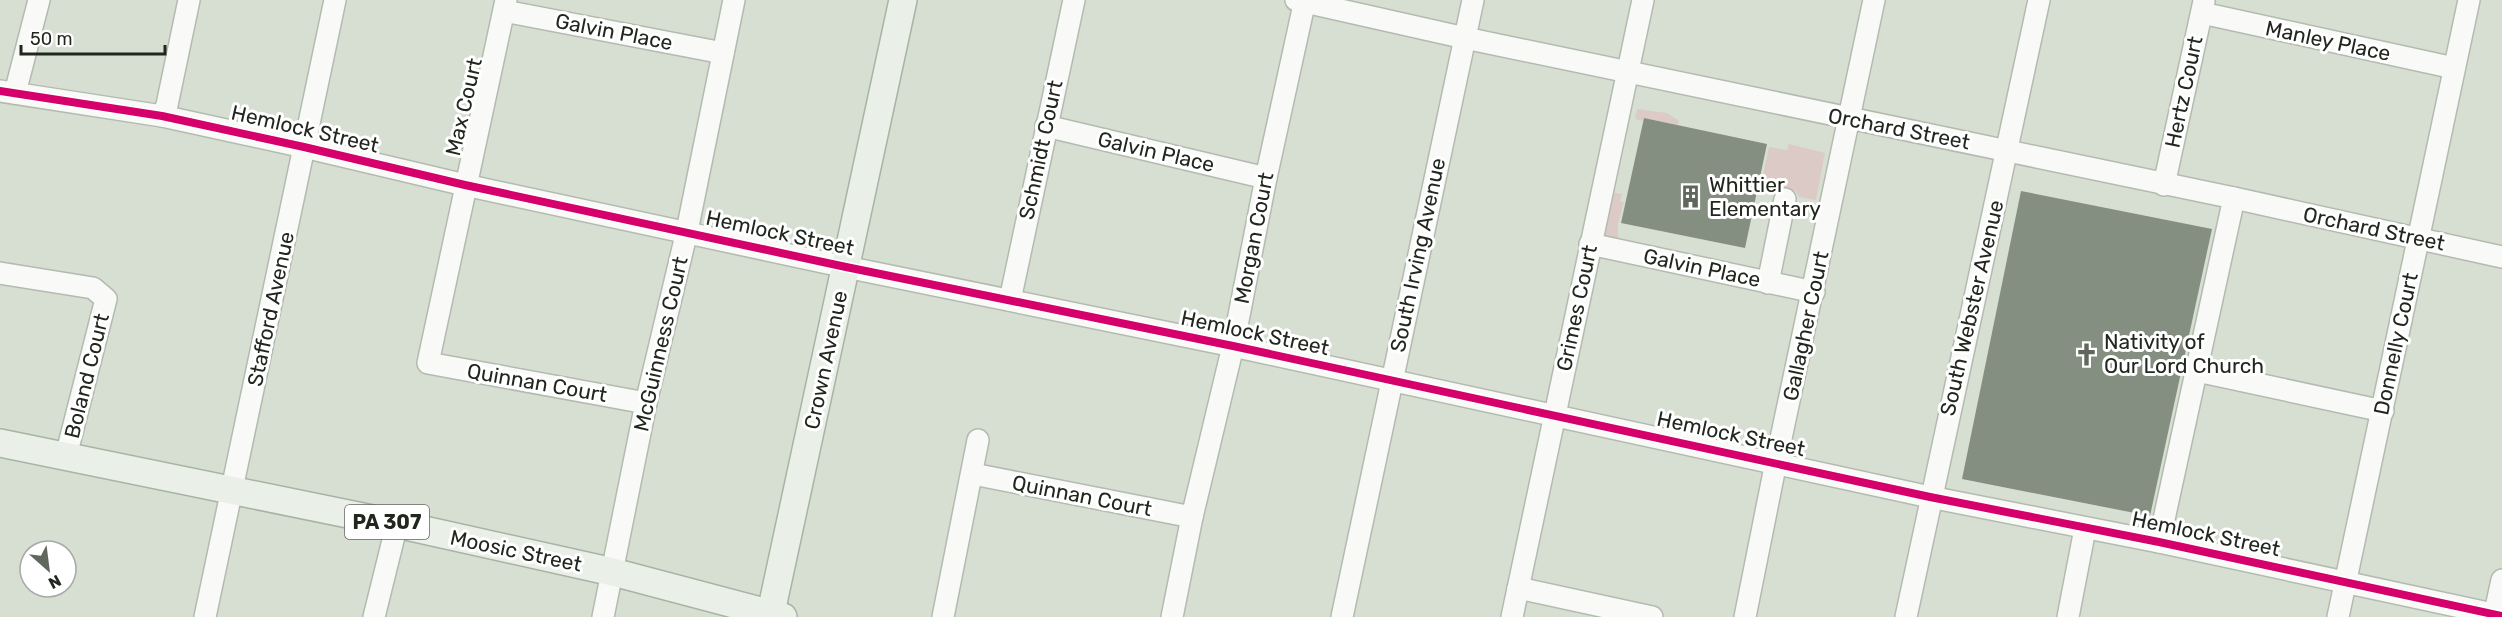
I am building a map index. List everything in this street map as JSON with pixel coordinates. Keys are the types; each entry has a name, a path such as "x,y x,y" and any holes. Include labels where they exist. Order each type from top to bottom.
{"main road":[{"name":"Crown Avenue","path":"774,616 903,0"},
{"name":"Moosic Street","path":"0,443 397,524 613,572 774,616"}],"street":[{"path":"8,92 39,0"},
{"path":"162,116 167,105 189,0"},
{"name":"Stafford Avenue","path":"205,617 335,0"},
{"name":"McGuinness Court","path":"603,617 646,403 687,231 734,0"},
{"name":"Schmidt Court","path":"1010,300 1074,0"},
{"name":"South Irving Avenue","path":"1342,617 1473,0"},
{"name":"Grimes Court","path":"1512,617 1643,0"},
{"name":"Gallagher Court","path":"1745,617 1875,0"},
{"name":"South Webster Avenue","path":"1906,617 2038,0"},
{"name":"Donnelly Court","path":"2338,617 2469,0"},
{"name":"Orchard Street","path":"1302,1 1849,120 2234,198 2502,257"},
{"name":"Morgan Court","path":"1172,617 1192,517 1233,346 1302,1"},
{"name":"Galvin Place","path":"505,5 723,53"},
{"name":"Max Court","path":"429,363 505,5"},
{"name":"Manley Place","path":"2203,7 2454,68"},
{"name":"Hertz Court","path":"2164,184 2203,7"},
{"name":"Hemlock Street","path":"8,92 162,116 465,185 846,267 1233,346 1930,497 2159,542 2497,616"},
{"name":"Galvin Place","path":"1046,126 1266,178"},
{"path":"2159,542 2234,198"},
{"path":"1768,283 1785,199"},
{"name":"Galvin Place","path":"1590,244 1814,292"},
{"name":"Boland Court","path":"0,273 93,288 106,299 66,456"},
{"name":"Quinnan Court","path":"429,363 646,403"},
{"path":"2197,371 2383,411"},
{"path":"943,617 978,440"},
{"name":"Quinnan Court","path":"973,474 1192,517"},
{"path":"374,617 397,524"},
{"path":"2068,617 2085,529"},
{"path":"2497,616 2502,580"},
{"path":"1518,588 1652,617"}],"shaded area":[{"path":"1637,109 1667,113 1679,121 1678,125 1644,118 1643,121 1635,119"},
{"path":"1789,144 1825,153 1816,200 1799,197 1796,191 1777,186 1774,192 1760,190 1769,147 1787,150"},
{"path":"1610,192 1622,194 1620,201 1624,202 1618,223 1618,246 1604,239 1601,227"}],"building":[{"name":"Whittier Elementary","path":"1644,118 1767,144 1745,248 1621,223"},
{"name":"Nativity of Our Lord Church","path":"2021,191 2212,229 2150,516 1962,479"}],"cycle path":[{"path":"0,91 162,116 465,185 846,267 1233,346 1930,497 2159,542 2502,616"}],"place":[{"name":"Whittier Elementary","path":"1691,197"},
{"name":"Nativity of Our Lord Church","path":"2086,354"}]}
